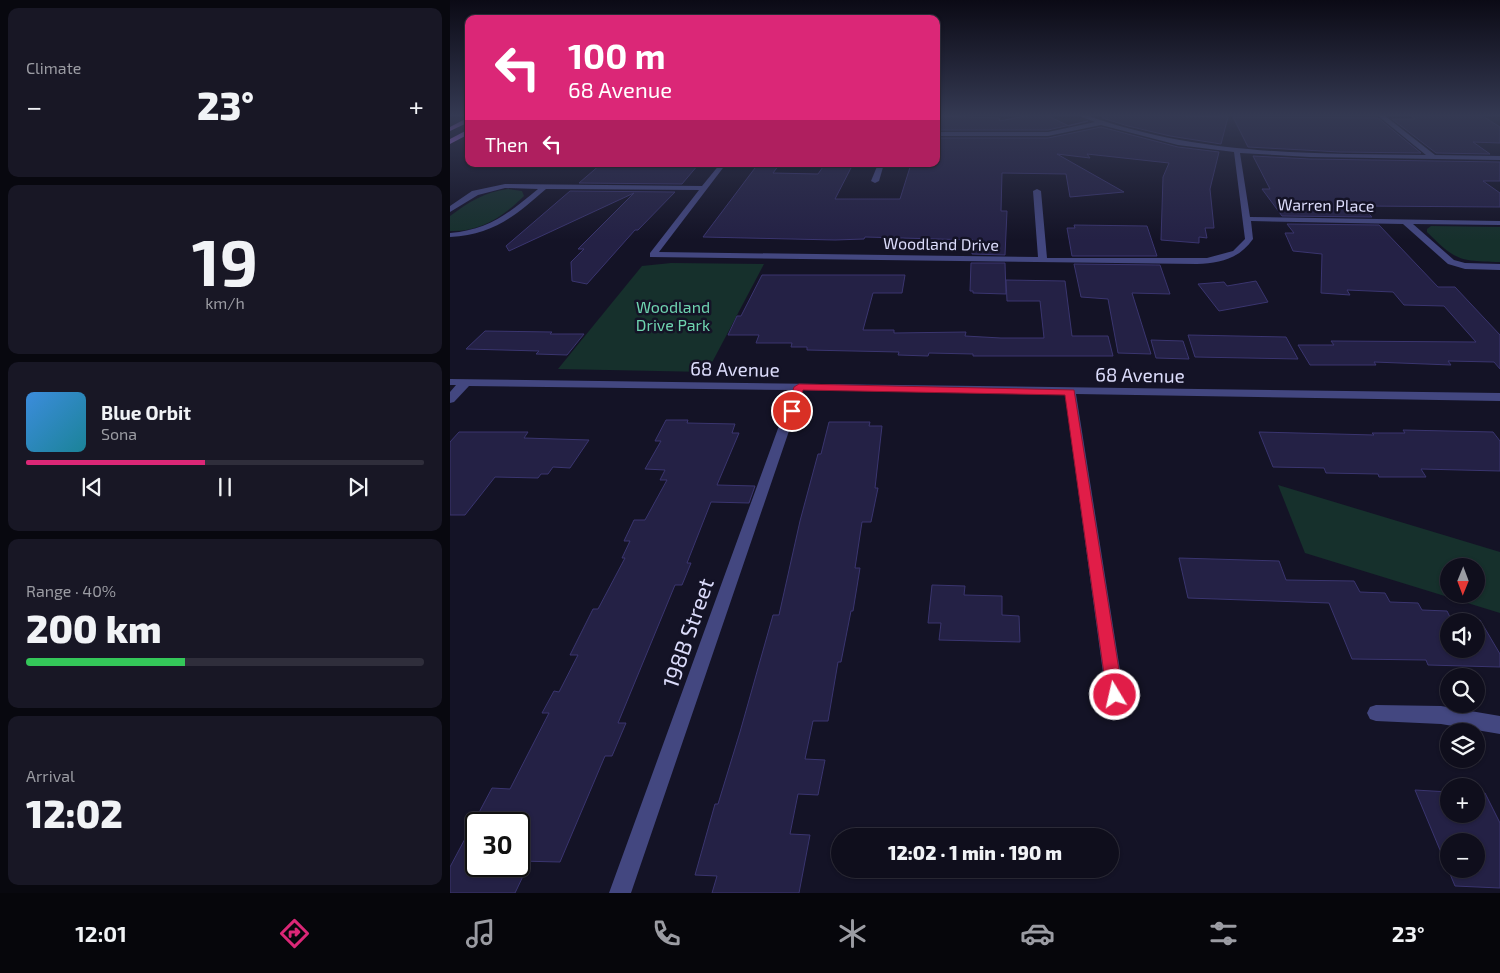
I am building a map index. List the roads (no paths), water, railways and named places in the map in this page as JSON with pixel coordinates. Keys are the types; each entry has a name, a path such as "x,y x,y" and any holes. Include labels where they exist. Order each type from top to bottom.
{"street":[{"name":"Woodland Drive","path":"721,167 653,255 1178,262 1210,260 1231,255 1244,248 1249,239 1238,157"},
{"path":"1419,157 1500,158"},
{"path":"875,181 880,167"},
{"path":"450,210 469,196 491,188 545,186 704,188"},
{"path":"450,235 473,233 497,225 545,186"},
{"path":"1037,191 1044,260"},
{"name":"Warren Place","path":"1246,219 1500,223"},
{"path":"1406,222 1450,262 1465,266 1500,267"},
{"name":"68 Avenue","path":"450,382 1500,397"},
{"path":"450,399 465,383"},
{"name":"198B Street","path":"620,893 799,387"},
{"path":"1070,392 1115,695"},
{"path":"1376,713 1441,715 1500,725"}],"park label":[{"name":"Woodland Drive Park","path":"673,316"}]}
